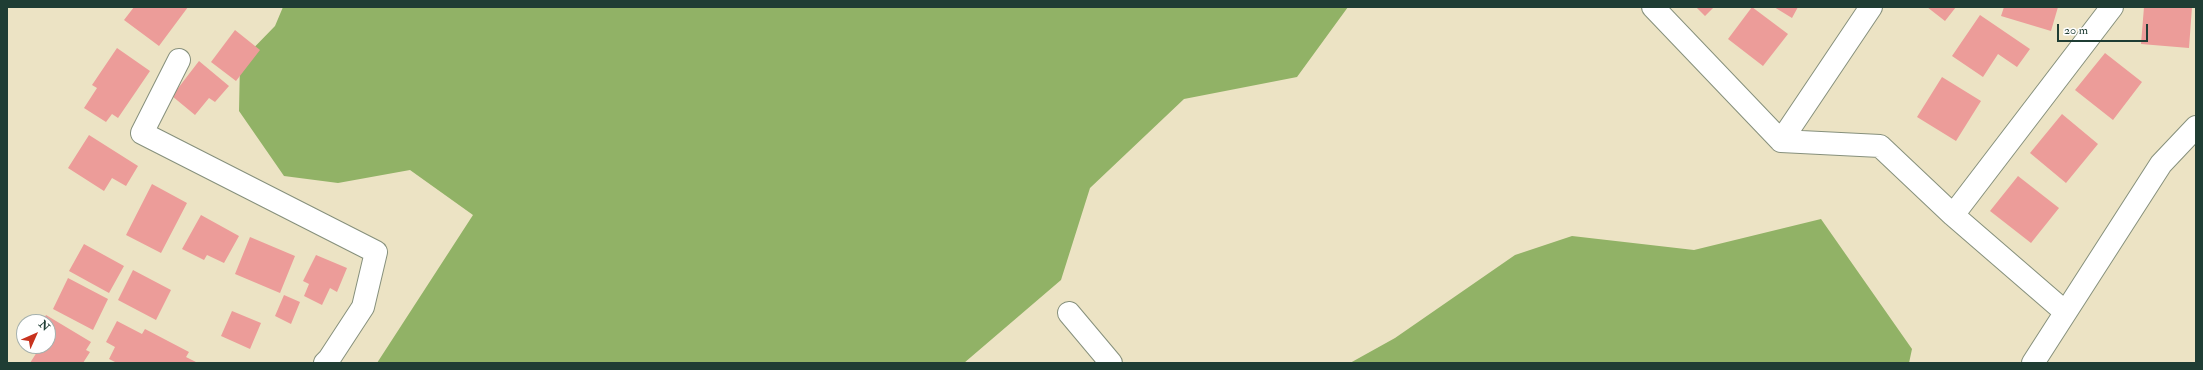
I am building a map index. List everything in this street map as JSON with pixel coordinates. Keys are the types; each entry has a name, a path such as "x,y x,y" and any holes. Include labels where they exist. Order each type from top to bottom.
{"street":[{"path":"1653,7 1781,141 1880,146 1953,215 2064,311"},
{"path":"1781,141 1871,7"},
{"path":"1953,215 2112,7"},
{"path":"180,60 142,133 376,252 363,306 325,363"},
{"path":"2033,363 2064,311 2161,164 2196,127"},
{"path":"1070,313 1111,363"}],"green space":[{"path":"283,7 1348,7 1297,77 1184,99 1090,188 1061,280 964,363 377,363 473,215 410,170 338,183 284,176 239,111 240,62 275,26"},
{"path":"1821,219 1912,349 1909,363 1350,363 1395,338 1515,255 1572,236 1694,250"}],"building":[{"path":"134,7 188,7 159,46 124,20"},
{"path":"1696,7 1714,7 1705,16"},
{"path":"1752,7 1788,34 1763,66 1728,39"},
{"path":"1774,7 1798,7 1792,18"},
{"path":"1927,7 1956,7 1945,21"},
{"path":"2004,7 2058,7 2051,31 2001,16"},
{"path":"2144,7 2192,7 2189,48 2141,44"},
{"path":"1980,15 2030,49 2017,67 1998,54 1983,77 1952,56"},
{"path":"235,30 260,50 236,81 211,62"},
{"path":"117,48 150,71 118,118 112,114 106,122 84,108 97,88 92,85"},
{"path":"2105,53 2142,82 2113,120 2075,90"},
{"path":"199,61 229,86 215,102 209,98 195,115 172,96"},
{"path":"1942,77 1981,101 1956,141 1917,117"},
{"path":"2062,114 2098,144 2066,183 2030,153"},
{"path":"89,135 138,166 126,186 112,178 104,191 68,168"},
{"path":"2018,176 2059,208 2031,243 1990,211"},
{"path":"152,184 187,203 161,253 126,235"},
{"path":"201,215 239,236 224,263 207,255 204,260 182,249"},
{"path":"250,237 295,256 280,293 235,274"},
{"path":"84,244 124,266 109,293 69,271"},
{"path":"316,255 347,268 337,292 330,288 322,305 304,296 309,284 303,281"},
{"path":"133,270 171,290 156,320 118,300"},
{"path":"68,278 108,299 93,330 53,309"},
{"path":"284,295 300,302 291,324 275,316"},
{"path":"232,311 261,323 250,349 221,336"},
{"path":"56,321 91,342 86,350 90,352 83,363 30,363 36,354 56,354"},
{"path":"117,321 142,334 145,329 189,352 186,357 198,363 117,363 109,359 115,347 106,342"}]}
